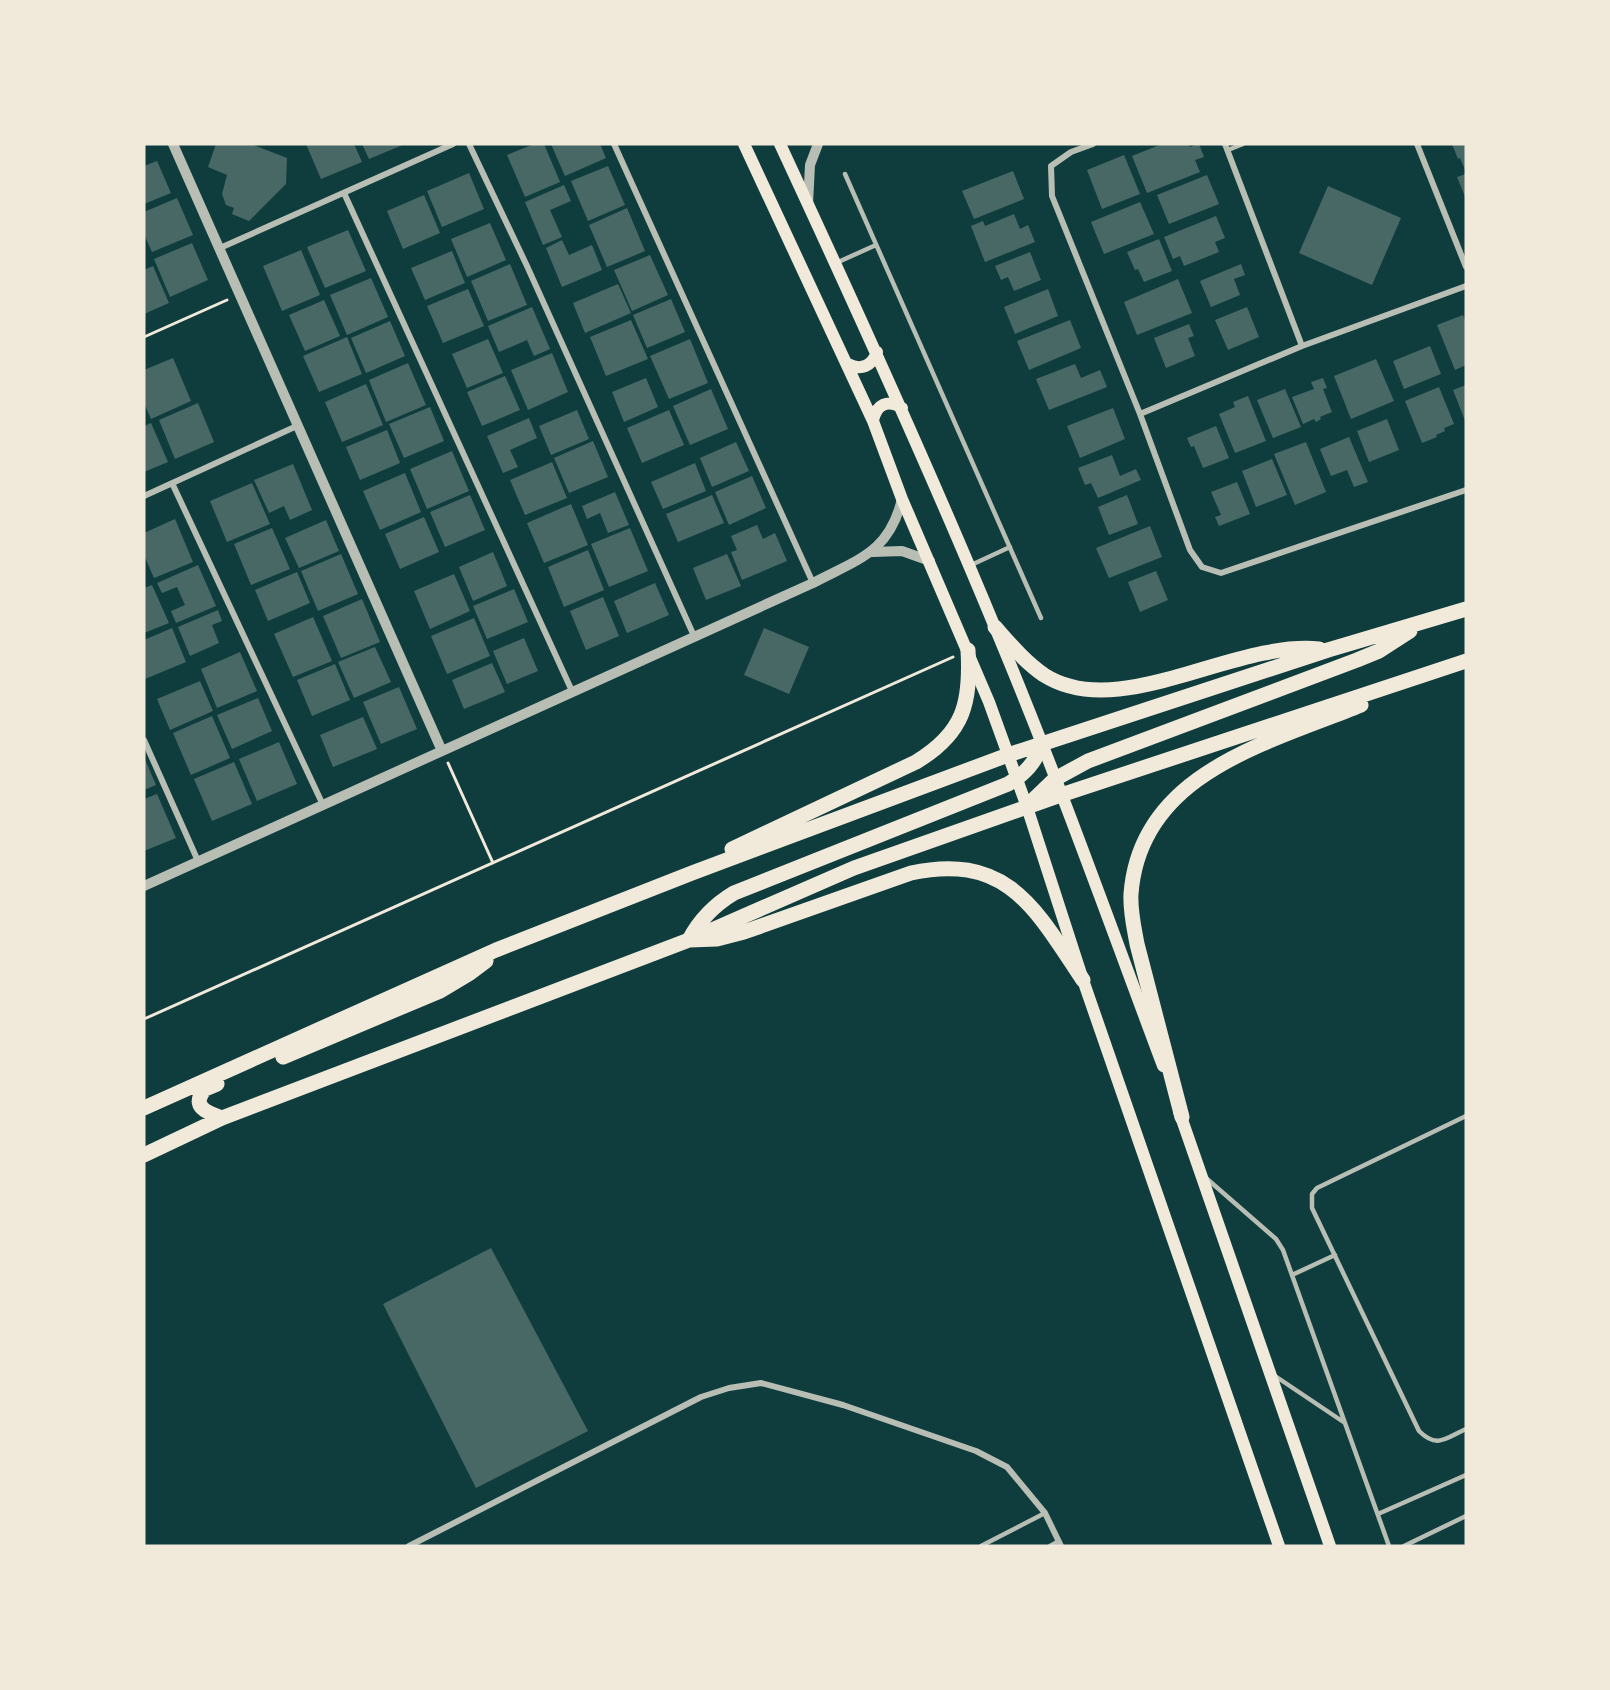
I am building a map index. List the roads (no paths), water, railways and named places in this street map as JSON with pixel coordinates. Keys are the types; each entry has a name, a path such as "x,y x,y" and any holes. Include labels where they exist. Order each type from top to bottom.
{"main road":[{"path":"744,144 848,364 873,421 902,499 968,650 1027,807 1083,980 1279,1546"},
{"path":"780,144 902,408 1042,744 1182,1117 1330,1546"},
{"path":"848,364 859,368 866,367 875,358 877,352"},
{"path":"873,421 874,412 879,406 887,403 902,408"},
{"path":"144,1108 496,950 692,873 1008,755 1328,650 1466,609"},
{"path":"1027,807 1055,779 1076,766 1379,651 1399,640 1417,625"},
{"path":"995,627 1019,653 1046,676 1079,689 1096,691 1131,687 1270,651 1299,648 1328,650"},
{"path":"692,873 736,847 931,753 955,728 963,712 968,696 968,650"},
{"path":"144,1155 222,1118 689,940 854,868 1061,795 1466,661"},
{"path":"1182,1117 1132,915 1131,894 1135,870 1149,834 1171,802 1186,787 1224,762 1268,740 1372,701 1428,673"},
{"path":"689,940 712,908 734,893 1017,779 1037,758 1042,744"},
{"path":"689,940 731,936 911,873 955,868 977,872 998,880 1017,892 1033,907 1083,980"},
{"path":"222,1118 205,1112 201,1107 199,1101 205,1089 441,991 470,973 496,950"}],"street":[{"path":"173,144 442,751"},
{"path":"220,248 453,144"},
{"path":"469,144 527,266 694,636"},
{"path":"614,144 813,583"},
{"path":"808,205 810,165 818,144"},
{"path":"1093,144 1071,152 1051,166 1052,196 1140,414 1190,550 1202,567 1221,573 1466,490"},
{"path":"1417,144 1466,267"},
{"path":"1227,147 1302,345"},
{"path":"344,193 572,692"},
{"path":"1140,414 1302,345 1466,285"},
{"path":"144,496 299,425"},
{"path":"172,483 323,804"},
{"path":"144,886 813,583 872,552 892,528 902,499"},
{"path":"872,552 902,551 930,561"},
{"path":"144,740 198,861"},
{"path":"409,1546 701,1397 729,1388 761,1383 843,1405 976,1450 1007,1467 1045,1513 1060,1544"}],"lane":[{"path":"1227,147 1243,144"},
{"path":"845,174 1041,618"},
{"path":"836,263 876,245"},
{"path":"969,566 1010,548"},
{"path":"1466,1116 1317,1188 1311,1194 1312,1208 1419,1431 1427,1440 1436,1442 1466,1429"},
{"path":"1202,1174 1276,1239 1292,1275 1389,1546"},
{"path":"1292,1275 1335,1255"},
{"path":"1270,1372 1345,1422"},
{"path":"1378,1514 1466,1475"},
{"path":"981,1546 1045,1513"},
{"path":"1404,1546 1466,1516"},
{"path":"1050,1546 1060,1544"}]}
